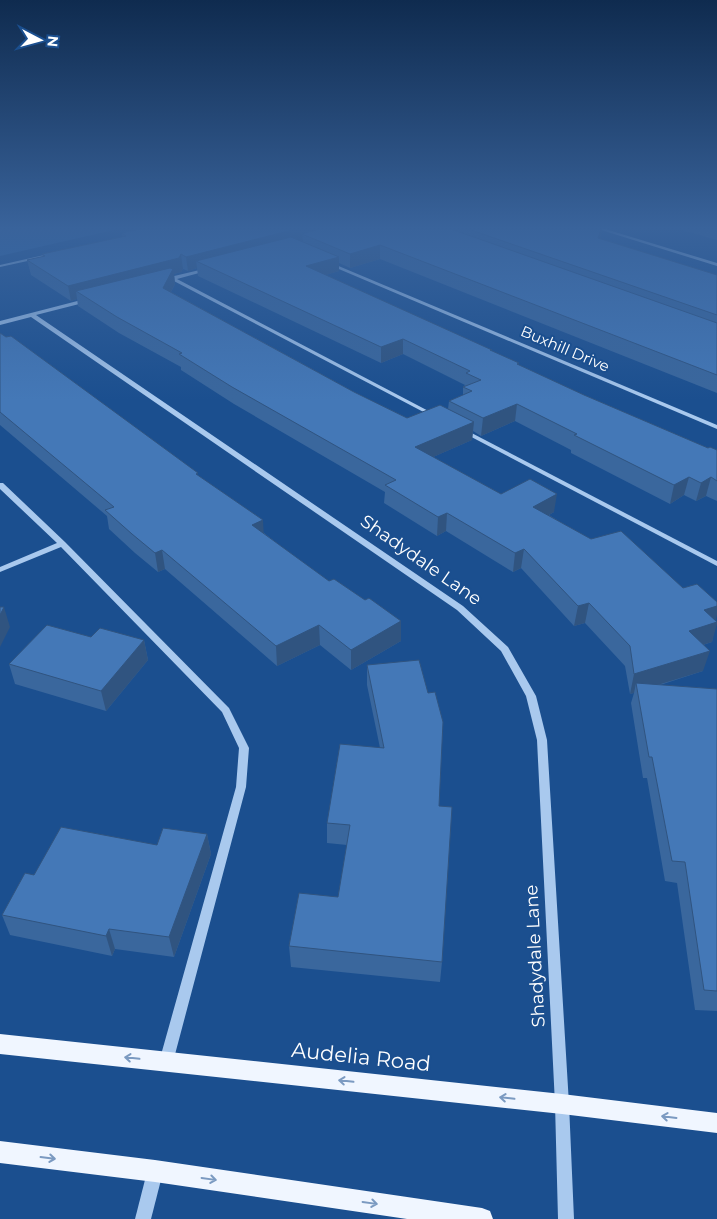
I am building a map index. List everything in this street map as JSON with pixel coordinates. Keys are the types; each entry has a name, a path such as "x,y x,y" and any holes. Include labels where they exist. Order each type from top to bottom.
{"main road":[{"name":"Audelia Road","path":"0,1044 562,1104 717,1123"},
{"path":"0,1152 155,1171 482,1219"}],"street":[{"path":"187,286 444,421"},
{"name":"Buxhill Drive","path":"383,286 717,427"},
{"path":"0,323 97,298"},
{"name":"Shadydale Lane","path":"32,315 460,608 504,649 532,696 542,740 562,1104 566,1219"},
{"path":"453,426 717,564"},
{"path":"0,485 62,544 0,570"}],"lane":[{"path":"62,544 226,710 244,748 241,787 166,1062"},
{"path":"142,1219 155,1171"}],"building":[{"path":"97,286 164,286 163,288 354,392 407,418 440,405 474,422 415,447 501,494 530,479 557,494 533,507 591,539 621,531 683,588 697,584 717,602 717,606 704,610 717,622 689,631 710,651 634,674 630,646 589,603 578,606 524,549 515,553 447,513 438,517 385,485 396,480 232,387 179,354 182,353 117,317 76,291"},
{"path":"250,286 350,286 492,350 490,350 584,395 708,448 717,450 717,481 711,477 701,483 689,477 674,485 517,404 483,418 449,401 472,391 463,387 481,380 466,373 470,371 403,339 381,347"},
{"path":"486,286 612,286 717,323 717,375"},
{"path":"633,286 717,286 717,315"},
{"path":"0,333 6,337 11,336 198,473 196,474 263,520 252,525 329,581 334,579 365,600 369,598 401,621 351,650 319,625 276,646 162,550 155,553 132,534 105,510 114,507 0,412"},
{"path":"0,607 4,607 0,615"},
{"path":"47,625 91,637 100,628 144,640 101,691 9,664"},
{"path":"419,660 428,693 435,692 443,722 439,806 452,807 442,962 289,946 299,893 338,897 350,825 327,823 340,744 384,748 367,665"},
{"path":"636,683 717,689 717,991 704,990 685,862 672,861 652,757 649,757"},
{"path":"61,827 157,845 163,828 207,834 169,937 109,929 106,936 2,915 25,873 34,875"}]}
